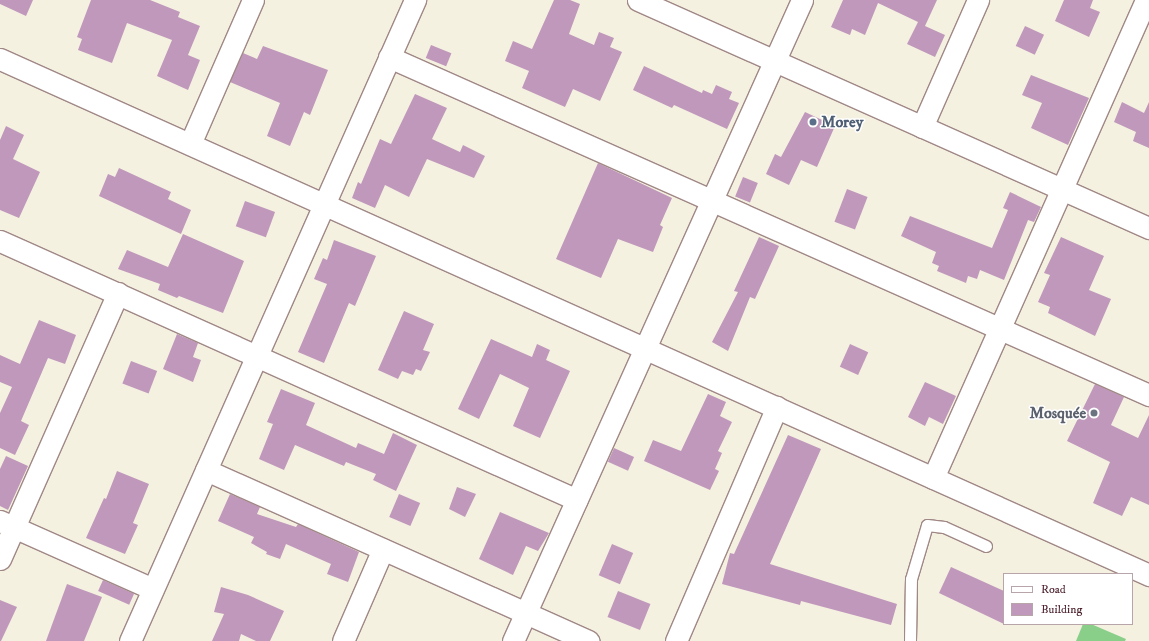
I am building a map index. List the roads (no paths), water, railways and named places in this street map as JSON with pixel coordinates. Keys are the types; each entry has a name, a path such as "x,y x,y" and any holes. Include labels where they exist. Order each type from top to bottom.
{"street":[{"path":"190,144 253,0"},
{"path":"130,641 415,0"},
{"path":"638,0 1149,228"},
{"path":"513,641 802,0"},
{"path":"922,127 978,0"},
{"path":"933,478 1062,189 1141,31 1146,0"},
{"path":"389,57 1149,395"},
{"path":"0,59 1149,575"},
{"path":"0,241 577,500"},
{"path":"0,560 7,524 118,293"},
{"path":"676,641 777,408"},
{"path":"206,470 588,641"},
{"path":"7,524 153,589"},
{"path":"343,641 383,549"}],"lane":[{"path":"910,641 911,579 927,525 944,527 986,546"}],"place":[{"name":"Morey","path":"813,122"},
{"name":"Mosquée","path":"1094,413"}]}
